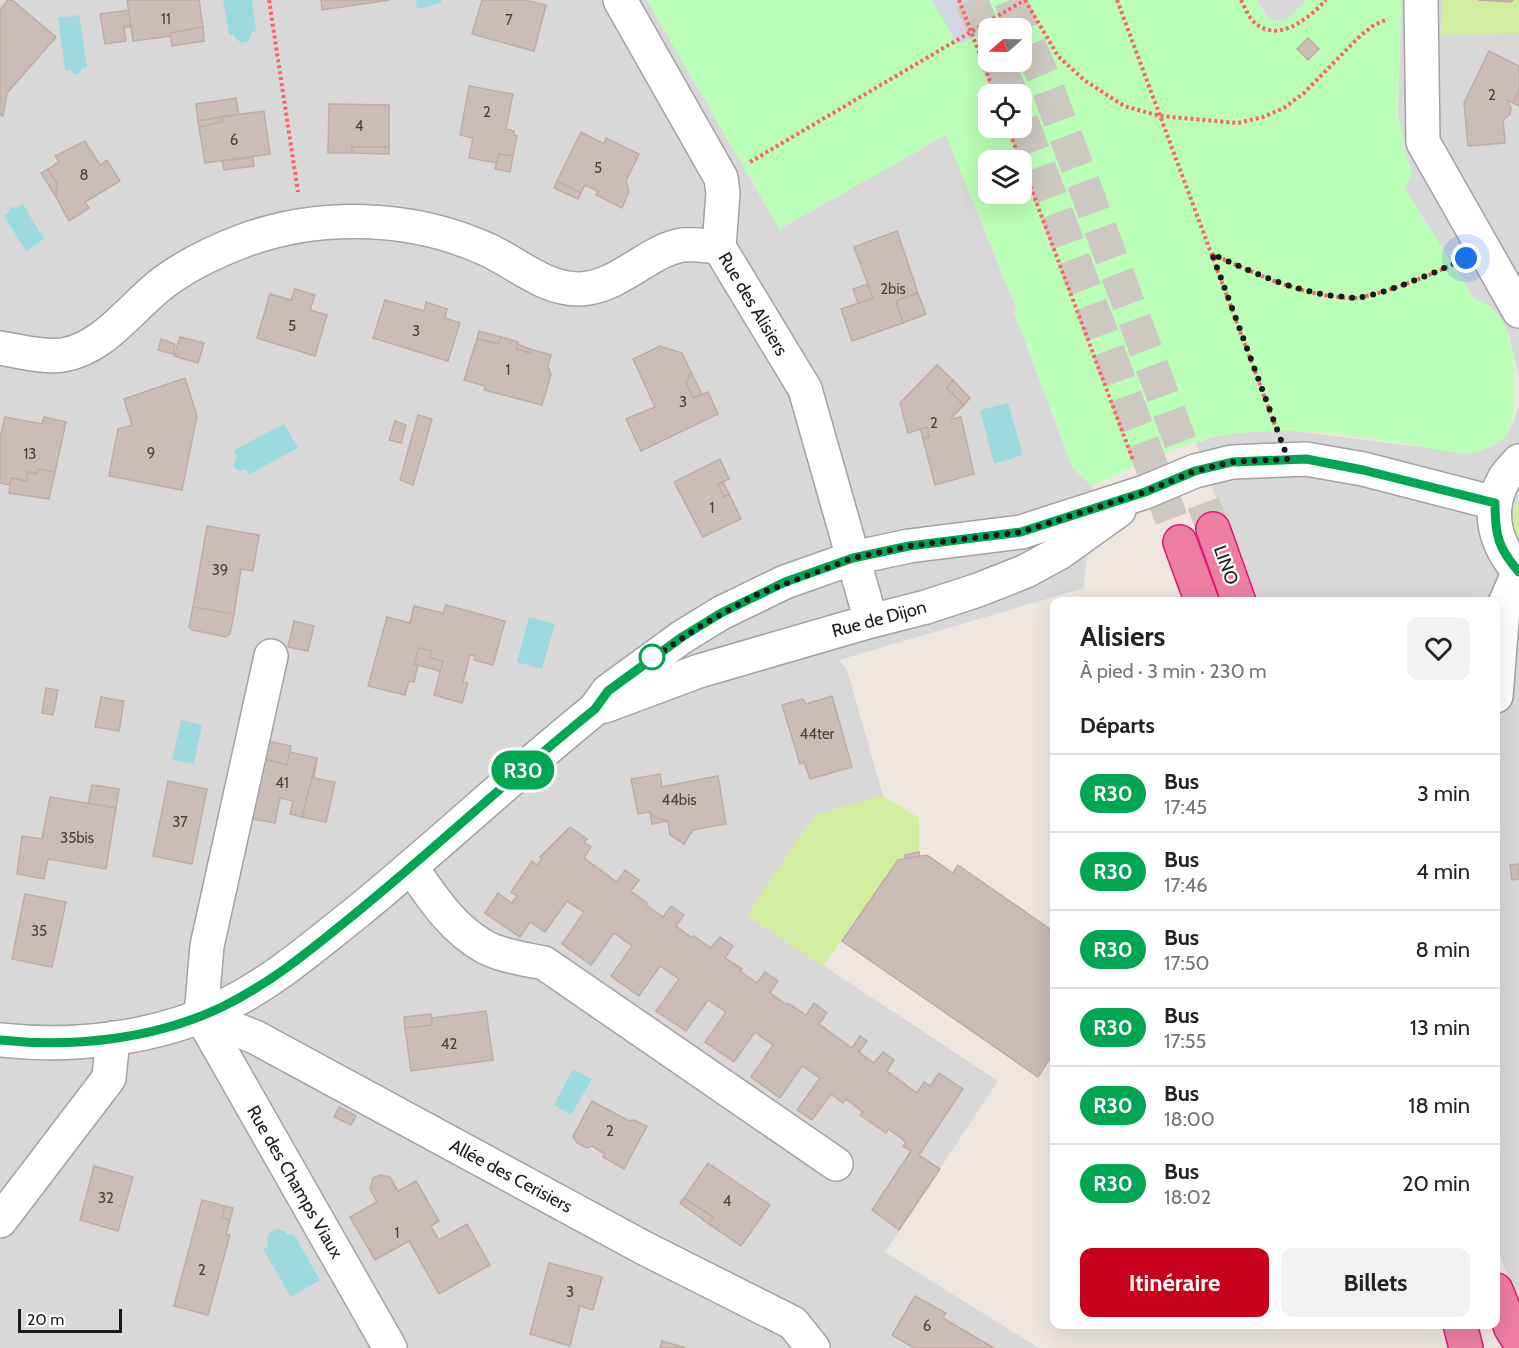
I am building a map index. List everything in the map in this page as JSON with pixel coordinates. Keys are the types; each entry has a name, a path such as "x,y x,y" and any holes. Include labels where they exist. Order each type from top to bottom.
{"highway":[{"name":"LINO","path":"1213,529 1237,597"},
{"name":"LINO","path":"1180,542 1200,597"},
{"path":"1500,1303 1519,1341"},
{"path":"1461,1329 1466,1348"}],"street":[{"name":"Rue des Alisiers","path":"620,0 721,178 723,193 719,247 804,389 871,621"},
{"path":"1421,8 1423,142 1519,311"},
{"path":"0,348 55,356 86,348 98,341 152,291 191,264 244,240 303,225 346,221 411,226 488,250 550,284 579,289 609,282 664,252 683,245 719,247"},
{"name":"Rue de Dijon","path":"0,1040 52,1043 113,1038 164,1028 201,1016 285,971 411,867 595,709 608,691 645,663 721,613 785,582 853,558 909,546 1021,532 1145,492 1195,471 1232,462 1306,459 1363,470 1495,503"},
{"path":"1500,646 1503,608 1519,572 1503,552 1495,528 1495,503 1504,479 1519,461"},
{"name":"Rue de Dijon","path":"595,709 699,671 936,604 1026,571 1059,553 1145,492"},
{"path":"201,1016 207,946 271,656"},
{"path":"411,867 438,905 463,931 486,947 515,957 544,963 836,1164"},
{"name":"Rue des Champs Viaux","path":"201,1016 390,1348"},
{"name":"Allée des Cerisiers","path":"201,1016 255,1037 644,1248 793,1323 813,1348"},
{"path":"0,1221 109,1078 113,1038"}],"path":[{"path":"269,0 303,225"},
{"path":"960,0 991,84"},
{"path":"721,178 1025,0 1058,56 1084,80 1124,106 1160,116 1239,123 1263,117 1284,108 1304,93 1360,36 1374,25 1421,8"},
{"path":"1118,0 1288,459"},
{"path":"1241,0 1252,21 1271,31 1285,31 1314,12 1326,0"},
{"path":"1032,191 1145,492"},
{"path":"1212,254 1267,279 1313,293 1354,298 1375,294 1437,271 1484,249"}],"shaded area":[{"path":"0,0 647,0 781,232 783,227 946,135 1017,310 1014,312 1073,469 1092,486 1084,588 839,660 847,670 883,796 815,815 747,915 998,1081 885,1252 1039,1348 0,1348"},
{"path":"932,0 969,0 978,26 978,36 957,44"},
{"path":"1257,0 1307,0 1285,21 1269,20"},
{"path":"1401,0 1519,0 1519,379 1509,335 1501,320 1491,307 1475,300 1405,189 1412,173 1398,114"},
{"path":"1519,407 1519,1306 1500,1255 1500,597 1254,597 1196,443 1237,433 1288,430 1468,453 1499,442 1508,434"}],"green space":[{"path":"647,0 1257,0 1269,20 1285,21 1307,0 1401,0 1398,114 1412,173 1405,189 1475,300 1492,308 1501,318 1512,349 1515,386 1512,420 1508,433 1499,442 1486,449 1466,453 1306,431 1244,432 1183,446 1092,486 1073,469 1014,311 1017,310 946,135 783,227 781,232"},
{"path":"1442,0 1519,0 1519,33 1441,35"},
{"path":"1519,499 1519,551 1514,538 1512,518"},
{"path":"883,796 919,818 919,852 905,855 905,859 898,860 823,966 747,915 815,815"}],"water":[{"path":"223,0 252,0 256,31 252,32 248,41 242,43 234,35 229,35"},
{"path":"416,0 441,0 441,3 417,9"},
{"path":"79,15 87,67 77,75 71,70 65,70 58,18"},
{"path":"23,204 44,239 26,251 4,216 10,207 17,208"},
{"path":"1008,403 1023,455 994,464 980,410"},
{"path":"284,424 298,448 248,475 246,470 235,468 233,465 237,456 234,450"},
{"path":"529,617 555,624 542,669 517,662"},
{"path":"181,720 202,725 194,764 172,760"},
{"path":"573,1069 592,1079 571,1115 554,1105"},
{"path":"278,1229 288,1235 293,1233 320,1280 291,1297 263,1249 268,1247 270,1233"}],"building":[{"path":"8,0 12,0 56,37 7,93 3,116 0,115 0,10"},
{"path":"127,0 199,0 203,27 170,33 171,36 133,41"},
{"path":"321,0 390,0 322,10"},
{"path":"482,0 524,0 546,5 534,51 472,34"},
{"path":"1478,0 1513,0 1511,2"},
{"path":"129,10 131,27 124,27 126,41 105,44 100,14"},
{"path":"203,27 204,41 172,46 170,33"},
{"path":"1308,38 1319,49 1308,60 1297,49"},
{"path":"1489,51 1519,66 1519,91 1513,103 1507,100 1511,108 1510,114 1503,120 1505,143 1468,146 1464,103"},
{"path":"469,86 513,94 506,129 514,131 514,135 517,136 513,156 499,154 497,163 469,158 473,138 460,135"},
{"path":"1519,91 1519,106 1513,103"},
{"path":"236,98 239,115 198,121 196,104"},
{"path":"329,104 389,105 389,147 352,147 352,153 328,153"},
{"path":"264,111 270,154 205,163 199,127 222,122 221,117"},
{"path":"221,117 222,122 199,127 198,121"},
{"path":"581,132 604,144 606,138 639,154 626,181 629,191 622,208 596,195 598,191 585,185 581,193 557,181"},
{"path":"85,141 100,165 107,160 120,181 85,202 89,208 69,221 56,197 57,184 48,169 59,162 55,156"},
{"path":"352,147 389,147 389,154 352,153"},
{"path":"499,154 513,156 510,172 495,169"},
{"path":"253,157 254,166 224,170 222,161"},
{"path":"48,169 57,184 56,197 41,173"},
{"path":"557,181 581,193 578,199 554,188"},
{"path":"897,231 918,293 896,301 903,323 852,341 841,309 873,298 854,247"},
{"path":"868,284 873,298 858,303 853,289"},
{"path":"295,289 315,295 310,310 327,315 315,356 257,338 270,294 291,300"},
{"path":"918,293 926,314 903,323 896,301"},
{"path":"385,300 424,311 426,302 447,309 445,318 460,323 448,361 373,338"},
{"path":"479,331 501,337 499,344 477,339"},
{"path":"180,337 204,343 198,363 174,356"},
{"path":"501,337 518,342 516,349 530,353 530,349 551,355 548,366 551,375 542,405 484,390 485,386 464,380 477,339 499,344"},
{"path":"161,339 175,344 173,354 158,350"},
{"path":"517,344 530,349 530,353 516,349"},
{"path":"660,346 682,353 691,372 686,383 694,398 708,392 718,414 641,451 626,419 655,407 633,359"},
{"path":"937,365 953,380 947,388 964,405 952,419 961,417 974,474 935,485 923,439 929,437 927,427 908,433 900,403"},
{"path":"691,372 702,394 694,398 686,383"},
{"path":"185,378 197,416 182,490 109,476 118,429 132,425 124,399"},
{"path":"953,380 970,398 964,405 947,388"},
{"path":"418,415 432,419 413,485 400,480"},
{"path":"5,417 42,424 44,417 66,422 55,472 38,469 37,474 28,472 26,481 11,478 10,485 0,483 0,438"},
{"path":"395,421 406,425 401,443 389,440"},
{"path":"927,427 929,437 923,439 920,429"},
{"path":"720,459 729,479 718,484 724,497 729,494 741,519 703,537 674,482"},
{"path":"38,469 55,472 49,499 9,493 11,478 26,481 28,472 37,474"},
{"path":"723,482 729,494 724,497 718,484"},
{"path":"207,526 259,535 253,571 241,569 234,614 193,607"},
{"path":"446,605 505,621 493,665 474,660 475,656 470,655 463,682 468,683 462,703 434,695 443,661 430,658 431,651 419,648 414,664 418,665 414,682 409,681 405,695 368,686 387,617 410,623 414,606 443,613"},
{"path":"193,607 234,614 230,634 226,637 192,630 189,627"},
{"path":"294,621 314,626 308,651 288,647"},
{"path":"419,648 431,651 430,658 443,661 440,671 414,664"},
{"path":"46,688 58,690 53,715 42,713"},
{"path":"832,696 852,767 810,779 804,762 800,764 782,705 803,699 806,704"},
{"path":"101,697 124,701 119,731 95,727"},
{"path":"263,740 291,746 287,765 259,758"},
{"path":"290,752 317,758 302,817 290,814 293,801 280,798 275,823 246,818 259,758 287,765"},
{"path":"317,758 314,778 335,782 326,822 302,817"},
{"path":"660,774 662,787 718,776 726,824 693,830 684,844 670,835 668,821 656,818 650,812 638,814 631,779"},
{"path":"168,781 207,789 192,864 153,856"},
{"path":"92,785 119,789 116,808 88,804"},
{"path":"50,797 116,808 106,869 48,859 44,879 17,874 22,836 42,839"},
{"path":"650,812 656,818 668,821 652,824"},
{"path":"570,827 587,839 584,842 591,847 584,858 617,882 625,870 639,880 631,891 663,917 671,906 684,915 676,926 692,938 694,936 711,948 720,937 733,946 725,958 757,983 765,972 778,981 770,993 787,1005 788,1003 806,1015 814,1003 827,1013 819,1024 852,1048 860,1036 867,1041 859,1052 874,1063 883,1052 894,1060 887,1071 917,1093 924,1082 930,1086 939,1073 963,1089 919,1155 940,1169 899,1230 872,1210 911,1151 903,1146 906,1142 888,1129 886,1133 860,1115 863,1112 846,1099 843,1103 831,1094 812,1120 797,1110 820,1078 802,1066 780,1098 751,1077 773,1045 755,1032 734,1062 705,1042 726,1012 708,1000 686,1031 656,1011 679,979 660,966 639,996 611,976 632,946 614,933 591,965 562,944 584,912 567,901 545,932 530,922 520,937 485,913 498,893 512,903 517,896 511,892 532,861 537,865 542,859 540,857"},
{"path":"919,852 920,856 905,859 905,855"},
{"path":"927,855 953,873 958,865 1050,929 1050,1058 1038,1077 842,941 898,860"},
{"path":"1519,864 1519,879 1512,880 1510,865"},
{"path":"25,894 66,902 52,967 12,959"},
{"path":"486,1011 493,1060 411,1071 405,1028 432,1025 432,1018"},
{"path":"431,1014 432,1025 405,1028 404,1017"},
{"path":"592,1101 629,1121 634,1120 647,1126 624,1169 603,1157 605,1154 592,1146 587,1148 577,1143 573,1136"},
{"path":"339,1107 356,1116 351,1125 334,1117"},
{"path":"708,1163 770,1205 741,1246 709,1224 713,1217 684,1198"},
{"path":"94,1166 133,1177 118,1231 80,1220"},
{"path":"380,1175 390,1177 398,1191 416,1181 439,1221 431,1226 439,1240 467,1224 490,1265 439,1294 409,1241 375,1260 350,1217 377,1202 370,1189 373,1178"},
{"path":"684,1198 713,1217 709,1224 680,1203"},
{"path":"202,1200 225,1206 222,1218 230,1220 226,1234 230,1235 208,1315 174,1306"},
{"path":"225,1206 233,1208 230,1220 222,1218"},
{"path":"549,1263 602,1277 593,1310 580,1306 570,1346 530,1334"},
{"path":"915,1296 946,1313 943,1318 994,1348 914,1348 892,1335"},
{"path":"662,1341 686,1348 660,1348"}],"tunnel":[{"path":"971,0 978,18"},
{"path":"1010,0 1045,81 1213,529"},
{"path":"1002,72 1007,84"},
{"path":"1028,138 1180,542"}],"bus line":[{"name":"R30","path":"0,1040 52,1043 113,1038 173,1025 222,1007 285,971 411,867 595,709 608,691 645,663 721,613 756,595 785,582 853,558 909,546 1021,532 1145,492 1195,471 1232,462 1306,459 1363,470 1495,503 1495,528 1503,552 1519,572"}],"route":[{"path":"652,657 645,663 721,613 756,595 785,582 853,558 909,546 1021,532 1145,492 1195,471 1232,462 1288,459 1212,254 1267,279 1313,293 1354,298 1375,294 1466,258"}]}
